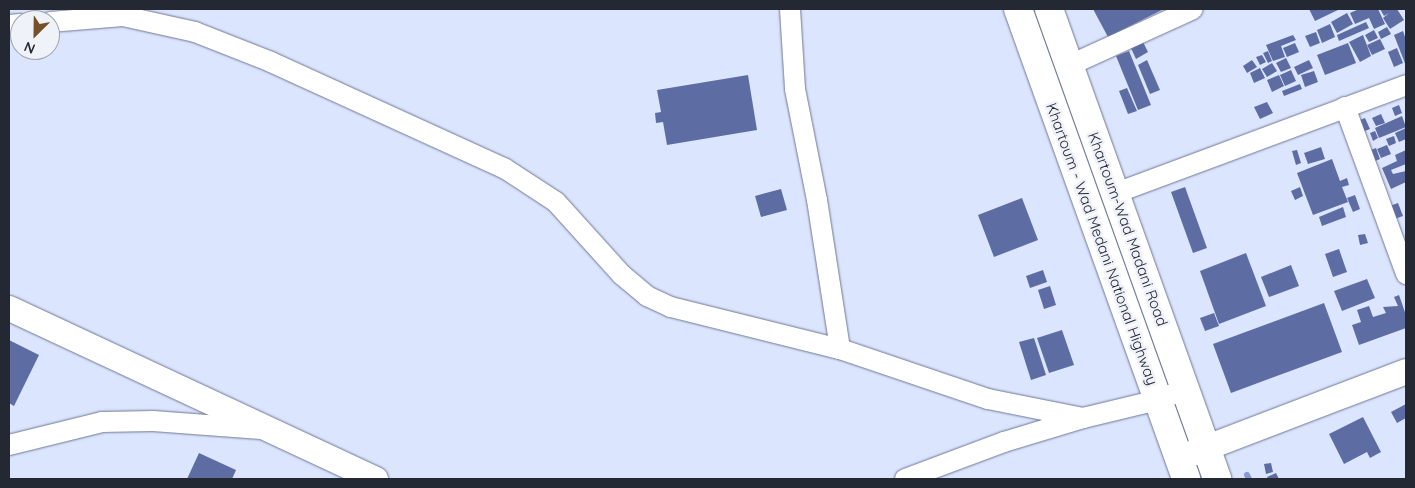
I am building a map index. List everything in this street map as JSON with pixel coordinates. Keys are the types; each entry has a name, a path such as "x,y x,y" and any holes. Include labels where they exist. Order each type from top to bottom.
{"highway":[{"name":"Khartoum - Wad Medani National Highway","path":"1018,9 1182,469"},
{"name":"Khartoum-Wad Madani Road","path":"1048,9 1186,389 1205,450"},
{"path":"1205,450 1217,479"}],"street":[{"path":"790,9 795,89 817,200 840,349"},
{"path":"1068,66 1193,9"},
{"path":"60,21 123,16 195,32 271,62 534,185 556,202 622,275 647,296 694,315 840,349 988,399 1083,418"},
{"path":"1116,193 1406,85"},
{"path":"1346,107 1406,274"},
{"path":"9,308 375,479"},
{"path":"1182,469 1205,450 1406,371"},
{"path":"905,479 1004,442 1083,418 1158,400 1186,389"},
{"path":"9,445 102,422 153,421 268,430"}],"building":[{"path":"1093,9 1164,9 1108,37"},
{"path":"1309,9 1340,9 1315,21"},
{"path":"1359,9 1378,9 1385,24 1374,29 1369,18 1355,24 1350,13"},
{"path":"1380,9 1397,9 1404,20 1390,29 1383,18 1389,13 1384,16"},
{"path":"1347,13 1353,24 1337,33 1331,22"},
{"path":"1366,22 1369,28 1339,41 1337,35"},
{"path":"1330,24 1335,37 1322,43 1317,30"},
{"path":"1387,27 1391,34 1381,39 1378,32"},
{"path":"1374,30 1378,38 1369,42 1365,35"},
{"path":"1403,31 1406,40 1406,66 1394,35"},
{"path":"1316,32 1320,43 1310,47 1305,36"},
{"path":"1293,35 1296,40 1281,46 1285,57 1273,61 1266,45"},
{"path":"1363,35 1371,56 1360,62 1349,42"},
{"path":"1380,39 1385,49 1372,55 1367,45"},
{"path":"1143,42 1148,52 1136,59 1131,48"},
{"path":"1295,43 1299,52 1287,57 1283,48"},
{"path":"1348,43 1356,63 1325,75 1317,55"},
{"path":"1397,48 1403,63 1394,67 1388,52"},
{"path":"1129,51 1151,105 1138,110 1116,56"},
{"path":"1268,51 1272,61 1268,63 1263,53"},
{"path":"1262,55 1266,62 1260,65 1256,57"},
{"path":"1286,58 1291,68 1281,72 1276,63"},
{"path":"1147,60 1160,90 1150,94 1138,65"},
{"path":"1252,60 1257,67 1247,73 1243,66"},
{"path":"1309,60 1313,68 1298,75 1294,67"},
{"path":"1272,63 1277,71 1267,77 1262,69"},
{"path":"1260,68 1265,78 1254,83 1250,73"},
{"path":"1291,70 1296,81 1285,86 1280,75"},
{"path":"1314,71 1318,82 1305,87 1301,75"},
{"path":"748,75 757,130 667,145 663,122 656,123 655,113 661,112 657,90"},
{"path":"1279,75 1284,86 1272,92 1267,80"},
{"path":"1300,84 1302,89 1284,96 1282,91"},
{"path":"1127,88 1137,111 1128,114 1119,91"},
{"path":"1267,102 1273,113 1260,119 1254,107"},
{"path":"1399,105 1402,113 1395,116 1392,108"},
{"path":"1381,114 1385,123 1376,126 1372,118"},
{"path":"1402,116 1406,127 1379,138 1375,128"},
{"path":"1365,118 1370,129 1357,134 1352,123"},
{"path":"1406,128 1406,139 1399,142 1395,133"},
{"path":"1375,131 1378,138 1373,141 1370,133"},
{"path":"1394,136 1396,143 1389,146 1386,139"},
{"path":"1387,145 1391,154 1381,158 1377,149"},
{"path":"1321,147 1325,159 1308,164 1304,153"},
{"path":"1376,148 1380,159 1370,163 1366,152"},
{"path":"1297,150 1301,163 1296,165 1292,151"},
{"path":"1406,150 1406,164 1391,170 1393,174 1406,171 1406,182 1391,189 1382,168 1397,161 1395,155"},
{"path":"1332,159 1340,181 1347,178 1349,185 1342,187 1348,202 1313,215 1297,173"},
{"path":"1185,187 1207,248 1193,253 1171,192"},
{"path":"1300,187 1303,196 1295,200 1291,191"},
{"path":"781,189 787,210 761,217 755,196"},
{"path":"1355,195 1360,209 1353,212 1347,198"},
{"path":"1022,198 1038,240 994,257 978,215"},
{"path":"1398,203 1403,216 1389,221 1384,208"},
{"path":"1343,207 1346,217 1322,226 1319,217"},
{"path":"1365,234 1368,243 1360,245 1358,235"},
{"path":"1339,249 1347,272 1333,277 1325,254"},
{"path":"1246,253 1266,306 1219,324 1200,271"},
{"path":"1291,265 1299,286 1269,297 1261,277"},
{"path":"1043,270 1047,282 1030,288 1026,276"},
{"path":"1367,279 1375,298 1342,311 1334,291"},
{"path":"1050,286 1056,305 1044,309 1038,290"},
{"path":"1399,295 1406,315 1406,328 1359,345 1352,325 1361,322 1357,310 1369,306 1373,317 1386,313 1383,307 1398,306 1394,297"},
{"path":"1324,303 1342,352 1231,393 1213,344"},
{"path":"1214,313 1219,326 1205,331 1200,318"},
{"path":"1062,330 1074,365 1049,373 1037,338"},
{"path":"1034,338 1046,375 1031,380 1019,342"},
{"path":"9,340 39,355 14,406 9,403"},
{"path":"1406,404 1406,418 1397,423 1391,412"},
{"path":"1363,417 1381,452 1370,458 1367,452 1344,464 1329,434"},
{"path":"199,453 236,470 232,479 187,479"},
{"path":"1271,463 1273,472 1266,474 1264,464"},
{"path":"1276,473 1279,479 1268,479 1267,477"}],"waterway":[{"path":"1247,475 1249,479"}]}
